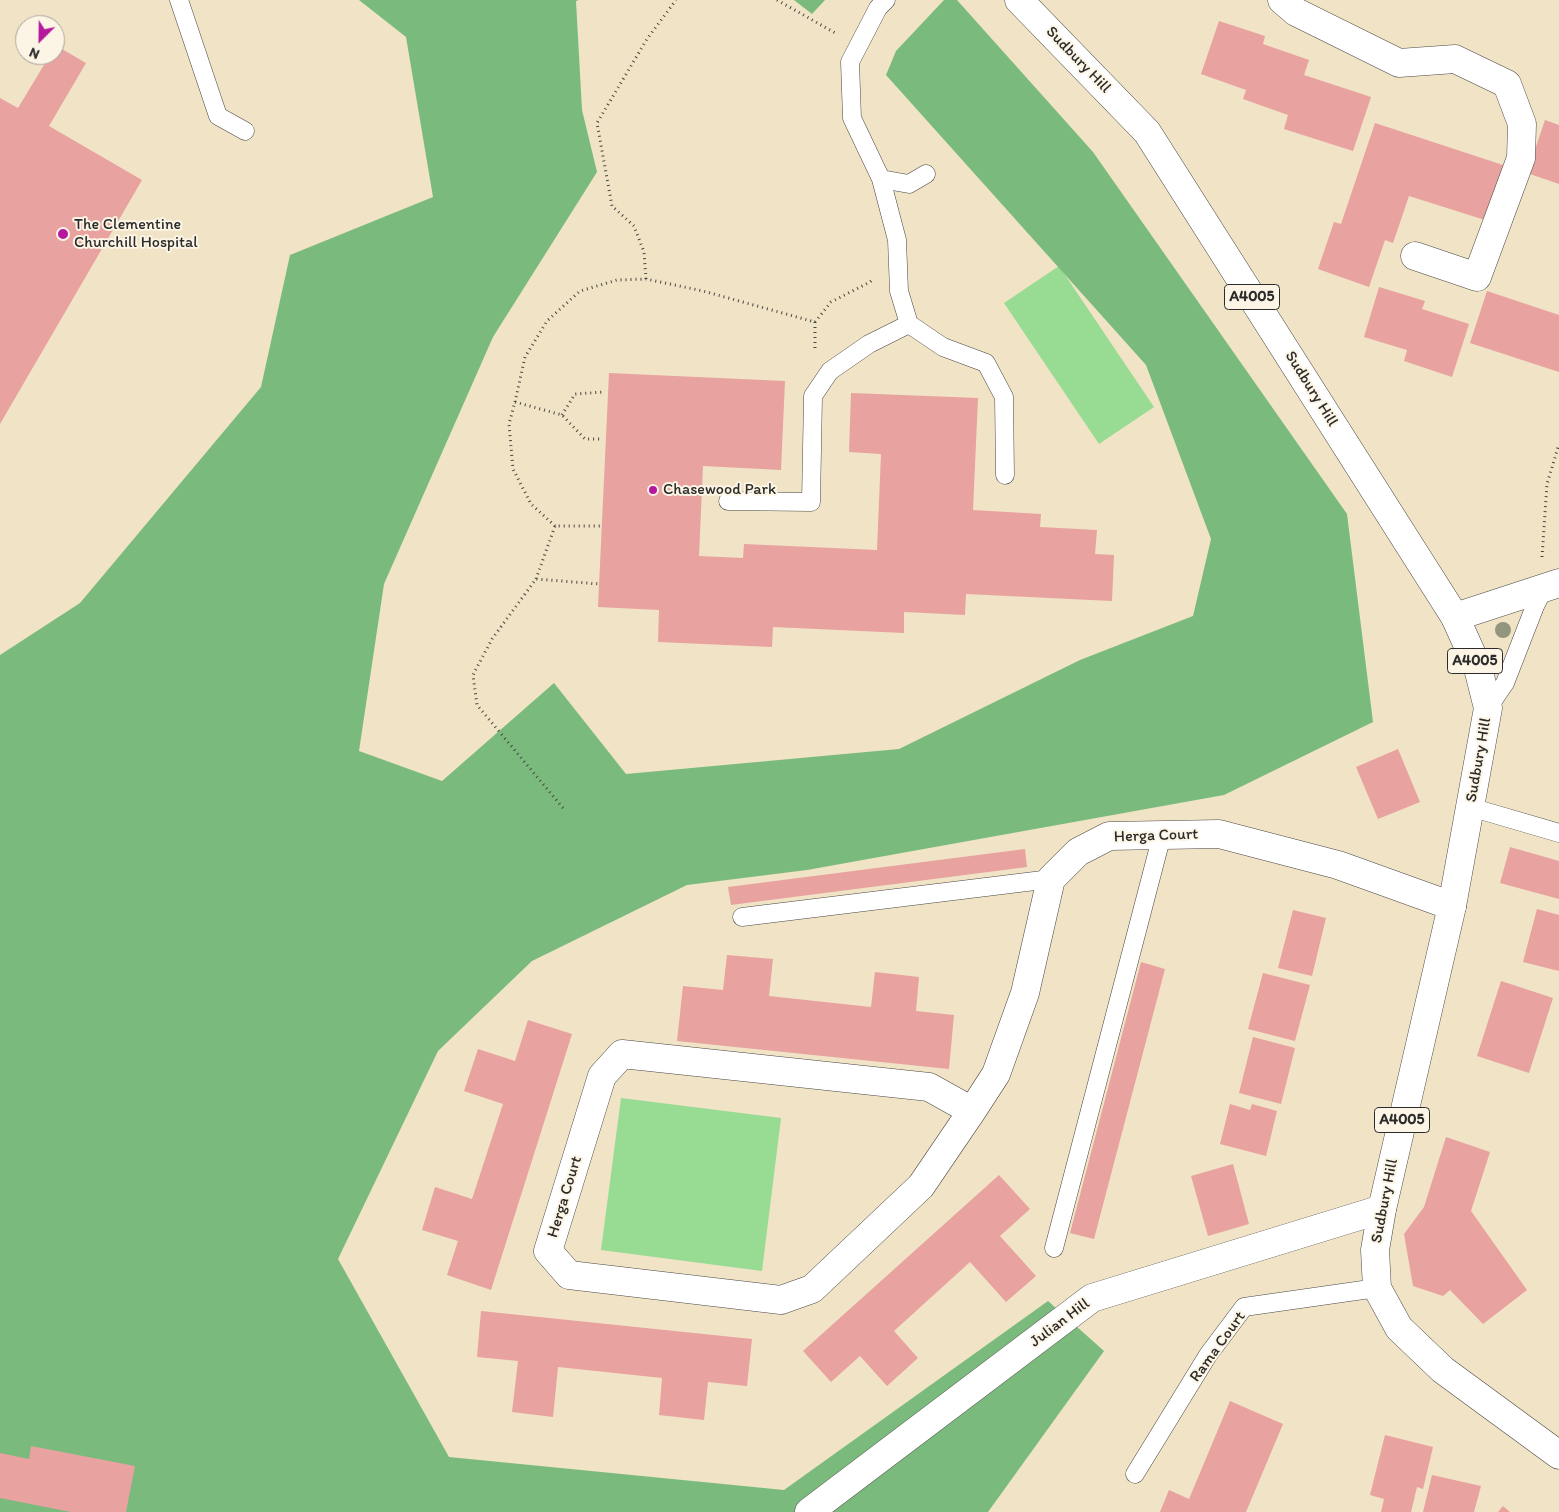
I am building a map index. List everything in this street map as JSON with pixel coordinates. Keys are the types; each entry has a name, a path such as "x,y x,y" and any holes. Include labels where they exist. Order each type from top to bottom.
{"street":[{"name":"Sudbury Hill","path":"1019,0 1147,132 1454,617 1478,668 1488,708 1452,906 1382,1209 1375,1250 1377,1288 1398,1328 1443,1370 1559,1455"},
{"path":"1282,0 1296,12 1399,63 1455,59 1507,84 1522,124 1521,158 1477,277 1415,256"},
{"path":"1454,617 1548,578"},
{"name":"Herga Court","path":"972,1111 929,1087 622,1054 602,1076 548,1251 569,1275 781,1300 812,1289 921,1186 972,1111 996,1074 1025,992 1051,879 1078,852 1109,836 1219,834 1338,865 1452,906"},
{"name":"Julian Hill","path":"809,1512 1092,1298 1382,1209"}],"lane":[{"path":"178,0 218,116 245,131"},
{"path":"886,0 878,8 850,62 852,118 881,179 897,240 899,291 909,324 943,347 986,363 1004,396 1004,475"},
{"path":"881,179 909,184 926,174"},
{"path":"728,501 811,502 814,396 830,371 869,344 909,324"},
{"path":"1488,708 1505,683 1548,578"},
{"path":"1470,807 1559,833"},
{"path":"1054,1248 1162,835"},
{"path":"742,917 1051,879"},
{"name":"Rama Court","path":"1136,1474 1208,1356 1244,1307 1377,1288"}],"path":[{"path":"646,279 644,252 634,226 612,206 597,123 647,40 676,0"},
{"path":"777,0 859,46"},
{"path":"814,396 815,322 831,302 870,282 897,256"},
{"path":"602,526 555,526 531,504 512,469 509,424 525,357 547,321 580,290 617,280 646,279 704,291 815,322"},
{"path":"562,415 575,394 604,392"},
{"path":"515,402 562,415 585,439 603,439"},
{"path":"1548,578 1547,484 1559,444"},
{"path":"555,526 536,579 492,639 473,675 477,705 563,808"},
{"path":"536,579 599,584"}],"green space":[{"path":"359,0 579,0 576,1 582,110 597,172 493,337 384,584 359,751 442,781 554,683 626,774 899,749 1080,660 1193,616 1211,539 1146,365 886,75 896,51 944,0 957,0 1093,152 1347,514 1373,722 1224,795 807,870 687,885 532,961 438,1051 338,1259 449,1457 784,1490 1048,1301 1104,1351 988,1512 0,1512 0,655 80,603 261,387 290,255 433,197 406,37"},
{"path":"794,0 825,0 812,14"},
{"path":"1059,266 1154,407 1099,444 1004,303"},
{"path":"621,1098 781,1118 762,1271 601,1250"}],"building":[{"path":"1219,21 1265,36 1263,44 1309,60 1304,75 1371,97 1353,151 1284,129 1288,115 1243,99 1246,90 1201,74"},
{"name":"The Clementine Churchill Hospital","path":"65,51 86,63 49,126 142,180 0,424 0,98 18,108 44,65 65,65"},
{"path":"1545,120 1559,125 1559,184 1527,173"},
{"path":"1375,123 1506,166 1488,221 1409,196 1393,243 1385,240 1369,287 1318,269 1334,222 1341,224"},
{"path":"1379,287 1425,301 1422,309 1469,324 1452,377 1404,361 1407,350 1364,337"},
{"path":"1487,291 1559,315 1559,372 1470,343"},
{"name":"Chasewood Park","path":"609,373 785,381 781,470 703,466 699,556 743,558 744,544 877,550 881,454 849,452 851,393 978,398 973,510 1041,514 1040,527 1097,530 1095,554 1114,555 1112,601 966,594 965,615 904,612 904,633 773,627 772,647 658,642 659,610 598,607"},
{"path":"1398,749 1420,802 1378,819 1356,767"},
{"path":"1510,847 1559,861 1559,899 1500,883"},
{"path":"1025,849 1027,867 731,905 728,887"},
{"path":"1537,909 1559,915 1559,971 1523,962"},
{"path":"1293,910 1326,918 1312,976 1278,968"},
{"path":"727,955 773,959 769,996 871,1007 875,972 919,977 916,1011 954,1015 949,1069 677,1041 683,986 723,990"},
{"path":"1141,962 1165,969 1094,1239 1070,1233"},
{"path":"1263,973 1310,985 1295,1041 1248,1029"},
{"path":"1501,981 1553,998 1529,1073 1477,1056"},
{"path":"528,1020 572,1034 491,1290 447,1275 458,1241 422,1230 435,1187 472,1199 503,1104 464,1091 478,1049 515,1061"},
{"path":"1253,1037 1295,1048 1281,1104 1239,1093"},
{"path":"1230,1104 1250,1110 1252,1104 1277,1111 1266,1156 1220,1144"},
{"path":"1446,1137 1490,1152 1471,1211 1527,1290 1483,1324 1450,1290 1443,1296 1413,1286 1404,1234 1424,1207"},
{"path":"1233,1164 1249,1224 1208,1236 1191,1176"},
{"path":"999,1175 1030,1209 1000,1236 1036,1276 1006,1302 970,1262 894,1331 918,1358 887,1386 860,1356 831,1382 803,1351"},
{"path":"481,1311 752,1339 747,1386 708,1382 704,1420 659,1415 662,1378 558,1367 553,1417 512,1412 518,1361 477,1357"},
{"path":"1230,1401 1283,1424 1246,1512 1160,1512 1169,1490 1189,1499"},
{"path":"1385,1435 1433,1447 1423,1489 1417,1487 1411,1512 1381,1512 1384,1499 1370,1495"},
{"path":"31,1446 135,1466 126,1512 71,1512 0,1498 0,1453 29,1459"},
{"path":"1432,1475 1481,1486 1474,1512 1423,1512"},
{"path":"1503,1506 1510,1512 1498,1512"}],"place":[{"name":"The Clementine Churchill Hospital","path":"63,234"},
{"name":"Chasewood Park","path":"653,490"}]}
